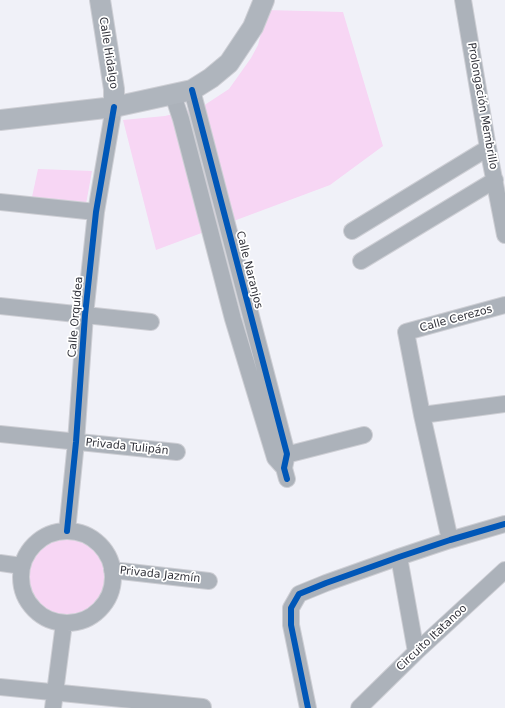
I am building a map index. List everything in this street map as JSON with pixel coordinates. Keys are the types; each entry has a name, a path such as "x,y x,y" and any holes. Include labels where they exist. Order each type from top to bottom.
{"main road":[{"name":"Calle Hidalgo","path":"100,0 114,88 114,107"},
{"path":"0,120 114,107 192,90 211,78 229,63 253,27 264,0"}],"street":[{"name":"Prolongación Membrillo","path":"463,0 488,148 505,235"},
{"name":"Calle Naranjos","path":"192,90 250,315 283,465"},
{"path":"173,95 181,119 233,319 283,465 364,434"},
{"name":"Calle Orquídea","path":"67,531 76,442 85,315 96,212 114,107"},
{"path":"352,232 488,148"},
{"path":"194,171 212,166"},
{"path":"361,261 495,180"},
{"path":"0,202 96,212"},
{"name":"Calle Cerezos","path":"422,415 406,332 505,305"},
{"path":"0,306 151,322"},
{"path":"233,319 250,315"},
{"path":"450,540 422,415 505,404"},
{"name":"Privada Tulipán","path":"0,434 177,452"},
{"path":"308,708 291,625 291,608 299,594 399,557 505,524"},
{"path":"67,531 78,532 97,542 104,550 109,560 112,570 112,580 111,590 107,600 101,608 93,615 84,619 64,623 44,618 29,604 24,596 20,576 22,566 28,552 38,541 52,534 67,531"},
{"path":"399,557 416,652"},
{"path":"0,563 22,566"},
{"name":"Privada Jazmín","path":"112,570 209,581"},
{"name":"Circuito Itatanoo","path":"359,708 416,652 505,570"},
{"path":"54,700 64,623"},
{"path":"0,687 54,700 203,707"}],"shaded area":[{"path":"267,10 343,12 383,146 330,185 156,250 123,120 165,116 203,106 229,89 251,58 258,45"},
{"path":"38,169 92,171 86,204 32,197"},
{"path":"69,537 84,540 97,549 106,562 109,577 106,592 97,605 84,614 69,617 54,614 41,605 32,592 29,577 32,562 41,549 54,540"}],"cycle path":[{"path":"192,90 287,454 284,468 287,479"},
{"path":"67,531 76,442 85,315 96,212 114,107"},
{"path":"308,708 291,625 291,608 299,594 399,557 505,524"}]}
